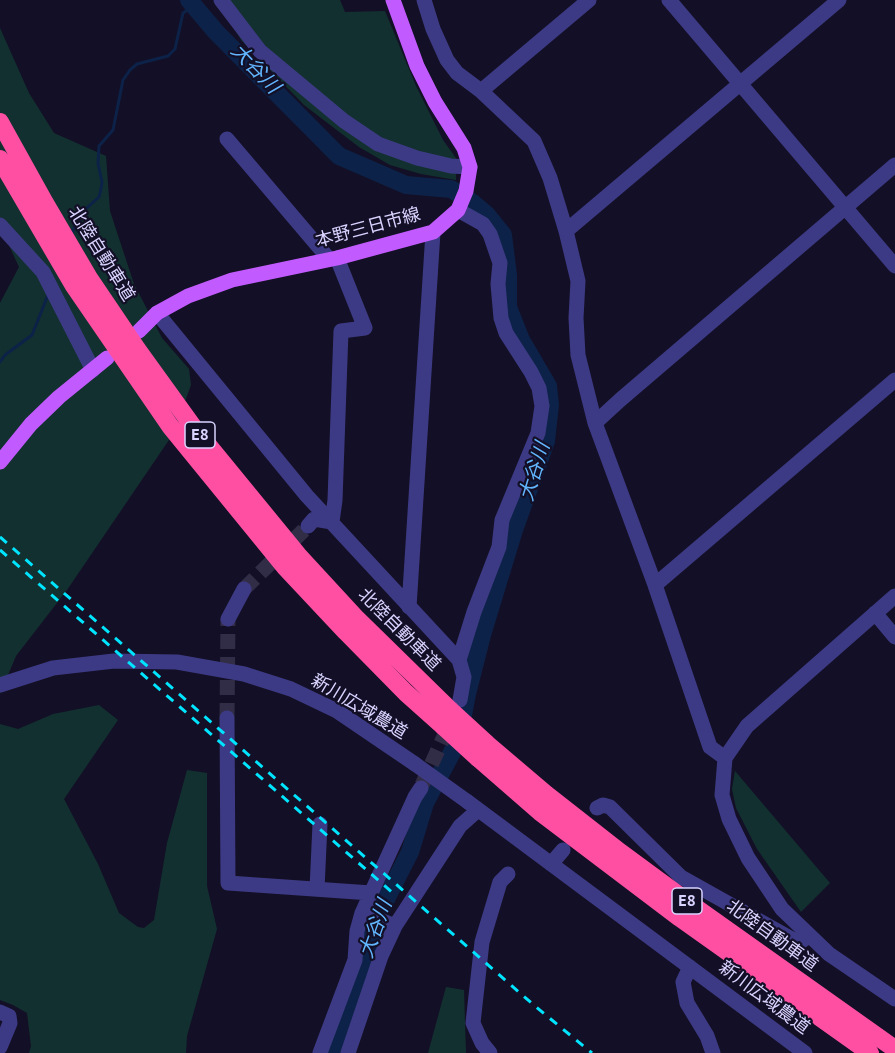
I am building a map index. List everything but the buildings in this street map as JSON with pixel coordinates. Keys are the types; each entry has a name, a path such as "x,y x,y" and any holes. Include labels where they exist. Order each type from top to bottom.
{"highway":[{"name":"北陸自動車道","path":"0,122 89,278 137,349 194,428 298,555 357,619 451,712 482,751 540,812 635,885 870,1053"},
{"name":"北陸自動車道","path":"0,159 74,286 170,426 285,567 369,655 451,712"},
{"name":"北陸自動車道","path":"482,751 546,794 629,858 895,1049"}],"main road":[{"path":"393,0 417,66 435,102 464,148 470,167"},
{"name":"本野三日市線","path":"139,331 157,313 188,296 232,280 333,259 433,232 458,210 466,191 470,167"},
{"path":"0,462 31,424 107,358"}],"street":[{"path":"221,0 260,51 344,121 378,144 417,158 451,166 470,167"},
{"path":"424,0 447,60 457,73 482,91 534,141 550,178 578,281 576,318 578,355 595,423 655,585 710,747 725,758"},
{"path":"482,91 589,0"},
{"path":"669,0 895,266"},
{"path":"566,231 838,0"},
{"path":"227,138 333,259 365,328 341,331 335,500 332,522"},
{"path":"595,423 895,165"},
{"path":"458,210 483,224 490,234 500,263 498,284 501,318 506,333 539,388 542,406 538,433 502,520 499,547 474,612 459,660"},
{"path":"0,225 43,272 93,370"},
{"path":"409,607 433,232"},
{"path":"157,313 306,496 459,660 464,677 451,712"},
{"path":"655,585 895,381"},
{"path":"308,526 314,519 332,522"},
{"path":"228,619 244,589"},
{"path":"895,596 747,726 725,758 723,795 729,819 748,858 782,909 829,954 895,999"},
{"path":"875,613 895,637"},
{"name":"新川広域農道","path":"0,685 53,668 114,661 177,662 244,674 291,689 337,711 414,764 805,1053"},
{"path":"227,718 228,883 371,893"},
{"path":"320,1053 355,960 357,930 362,913 421,788"},
{"path":"597,808 603,805 610,807 681,877 799,943 808,936"},
{"path":"348,1053 381,956 395,926 473,806"},
{"path":"317,889 320,824"},
{"path":"551,864 563,850"},
{"path":"490,1053 482,1043 473,1023 482,942 500,882 508,874"},
{"path":"362,913 395,926"},
{"path":"690,967 682,982 687,1003 708,1036 713,1053"},
{"path":"0,1012 9,1016 10,1023 0,1047"}],"green space":[{"path":"217,0 340,0 345,12 385,11 416,86 443,140 456,158 456,180 421,174 390,165 359,147 304,105 241,40"},
{"path":"0,28 29,93 54,133 106,156 110,211 134,284 162,338 189,369 191,385 173,434 67,590 16,656 0,694 0,303 19,267 0,226"},
{"path":"99,705 118,720 64,799 98,864 119,913 138,927 144,928 154,920 167,843 187,770 207,773 207,886 217,929 187,1036 186,1053 29,1053 31,1046 27,1013 0,1000 0,724 18,729 53,714"},
{"path":"735,771 830,883 801,912 757,849 736,808 732,789"},
{"path":"446,987 464,990 466,1053 428,1053"}],"waterway":[{"name":"大谷川","path":"189,0 216,32 339,156 406,185 451,189 486,214 503,235 508,275 508,307 521,340 548,386 550,405 546,441 514,530 482,635 458,741 425,803 410,852 382,907 333,1053"},
{"path":"71,236 79,215 99,197 102,182 98,163 99,146 113,130 123,80 137,64 168,56 175,49 183,13 194,6"},
{"path":"0,362 5,355 32,335 48,295"}],"tunnel":[{"path":"244,589 308,526"},
{"path":"227,718 228,619"},
{"path":"422,785 452,719"}],"railway":[{"path":"0,537 536,1007 592,1053"},
{"path":"0,550 393,893"}]}
